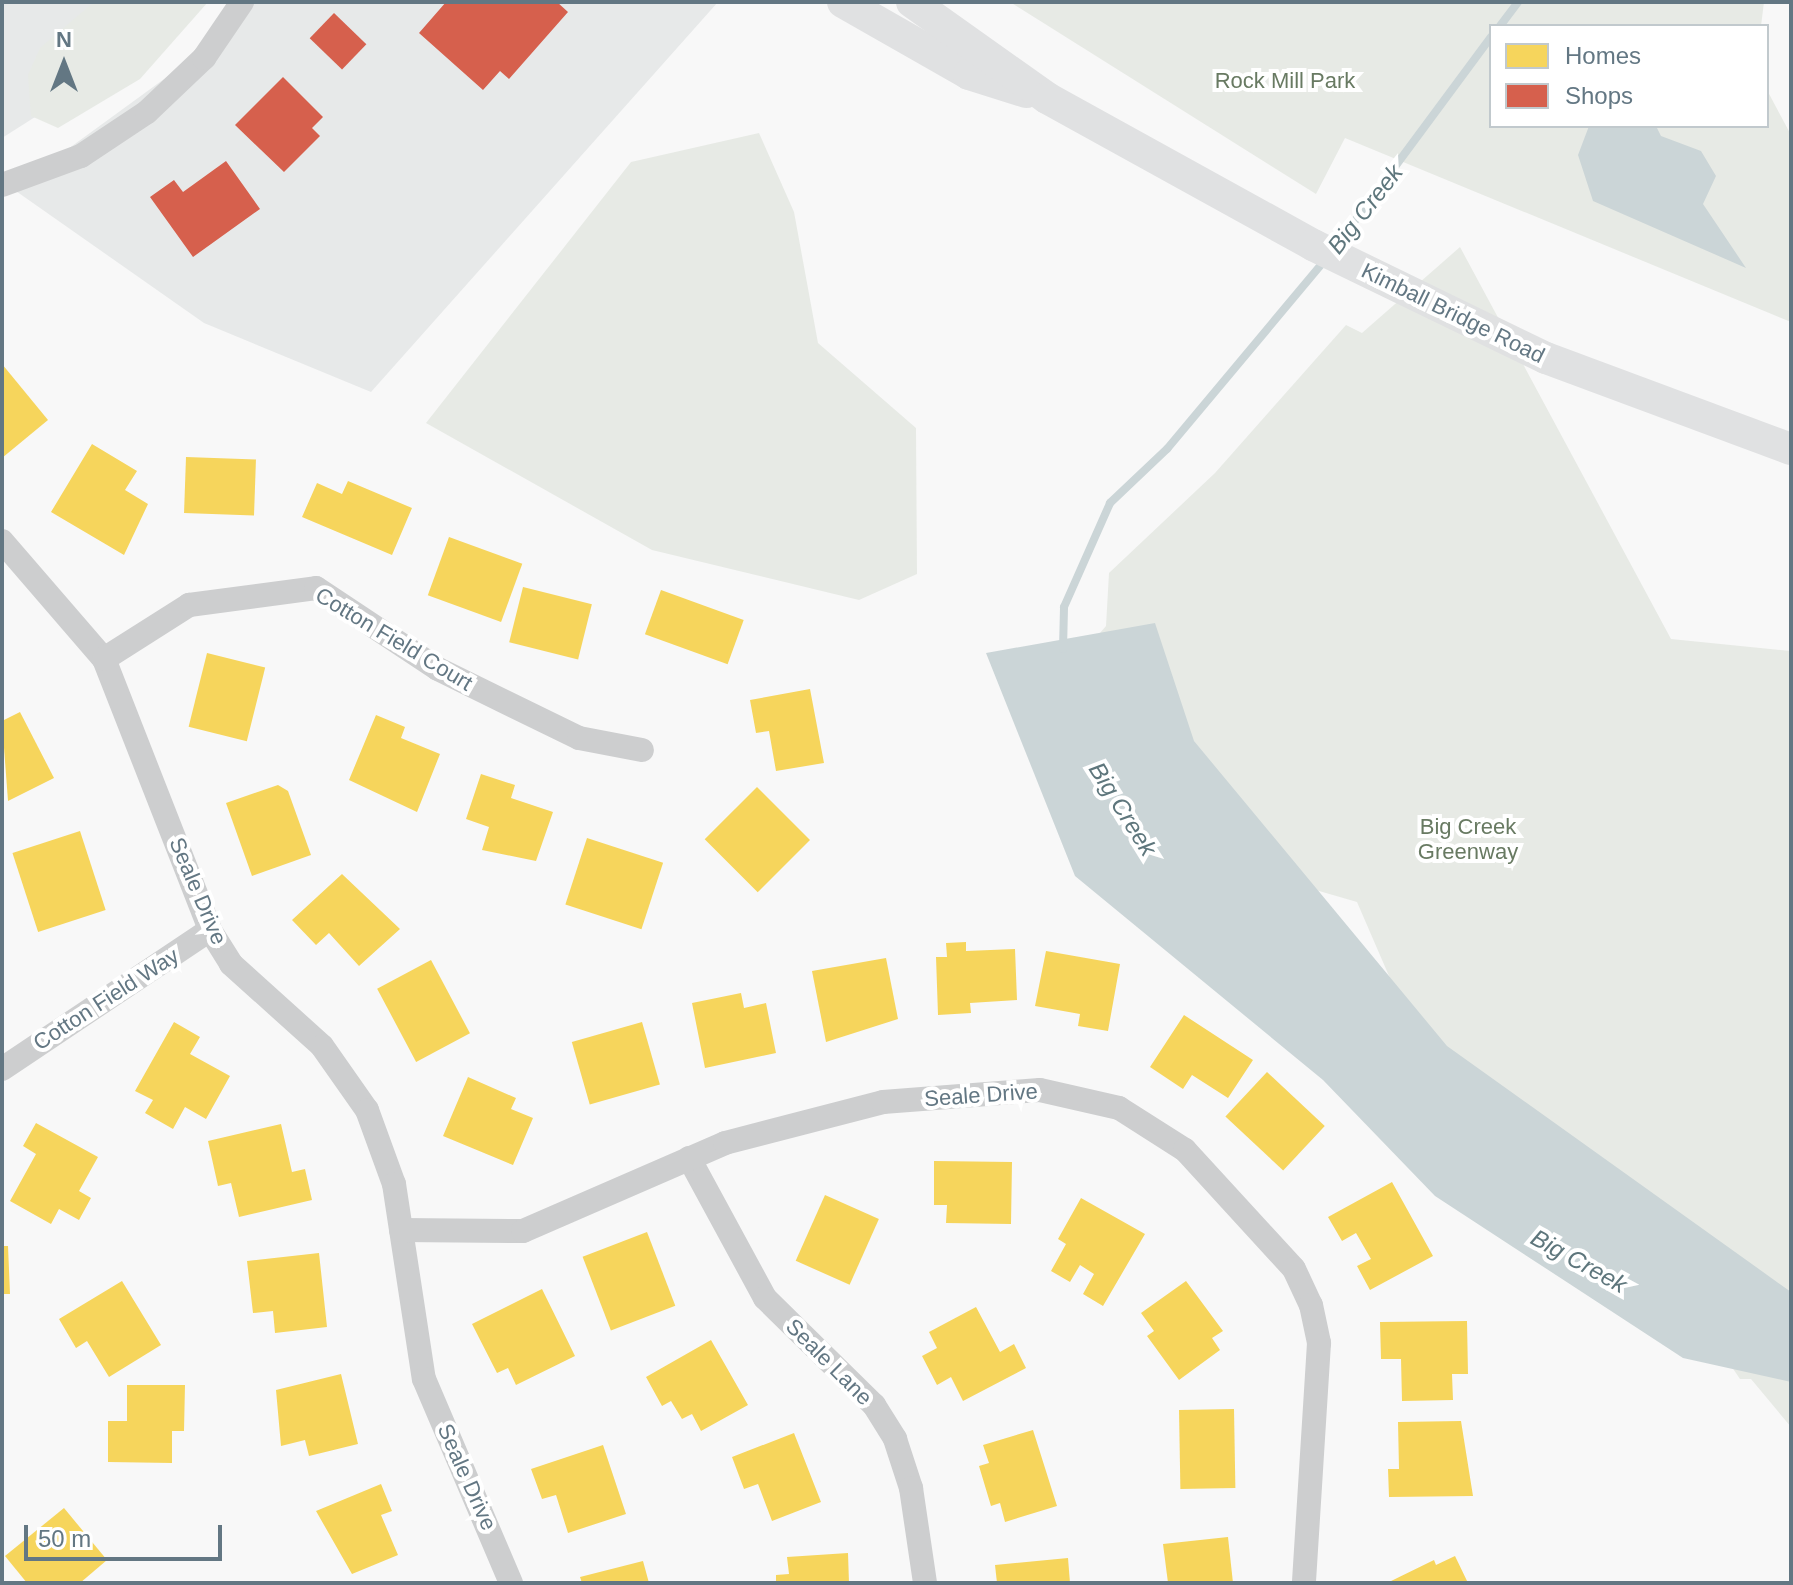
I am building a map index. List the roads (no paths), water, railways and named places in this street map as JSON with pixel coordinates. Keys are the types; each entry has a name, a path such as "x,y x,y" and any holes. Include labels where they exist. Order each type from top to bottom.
{"street":[{"path":"2,185 81,156 147,112 204,58 242,2"},
{"name":"Kimball Bridge Road","path":"843,2 969,74 1047,98"},
{"name":"Kimball Bridge Road","path":"912,2 1047,98 1214,193 1441,310 1546,358 1791,449"},
{"name":"Seale Drive","path":"2,541 104,659 210,930 257,993 347,1077 383,1147 401,1230 407,1303 424,1379 511,1583"},
{"name":"Cotton Field Court","path":"104,659 189,605 316,588 438,669 579,738 642,750"},
{"name":"Cotton Field Way","path":"2,1069 210,930"},
{"name":"Seale Drive","path":"401,1230 523,1231 689,1158 883,1102 1040,1090 1094,1099 1154,1126 1269,1239 1311,1305 1319,1343 1304,1583"},
{"name":"Seale Lane","path":"689,1158 765,1298 874,1405 895,1439 925,1583"}],"water":[{"path":"1588,128 1657,128 1661,136 1701,151 1716,176 1703,204 1746,268 1593,201 1578,155"},
{"path":"1155,623 1194,741 1447,1046 1791,1292 1791,1382 1683,1358 1435,1196 1323,1080 1075,876 986,653"}],"waterway":[{"name":"Big Creek","path":"1502,24 1518,2"},
{"name":"Big Creek","path":"1334,249 1489,40"},
{"name":"Big Creek","path":"1063,649 1064,607 1110,503 1167,449 1326,259"}],"park label":[{"name":"Rock Mill Park","path":"1285,81"},
{"name":"Big Creek Greenway","path":"1468,838"}]}
